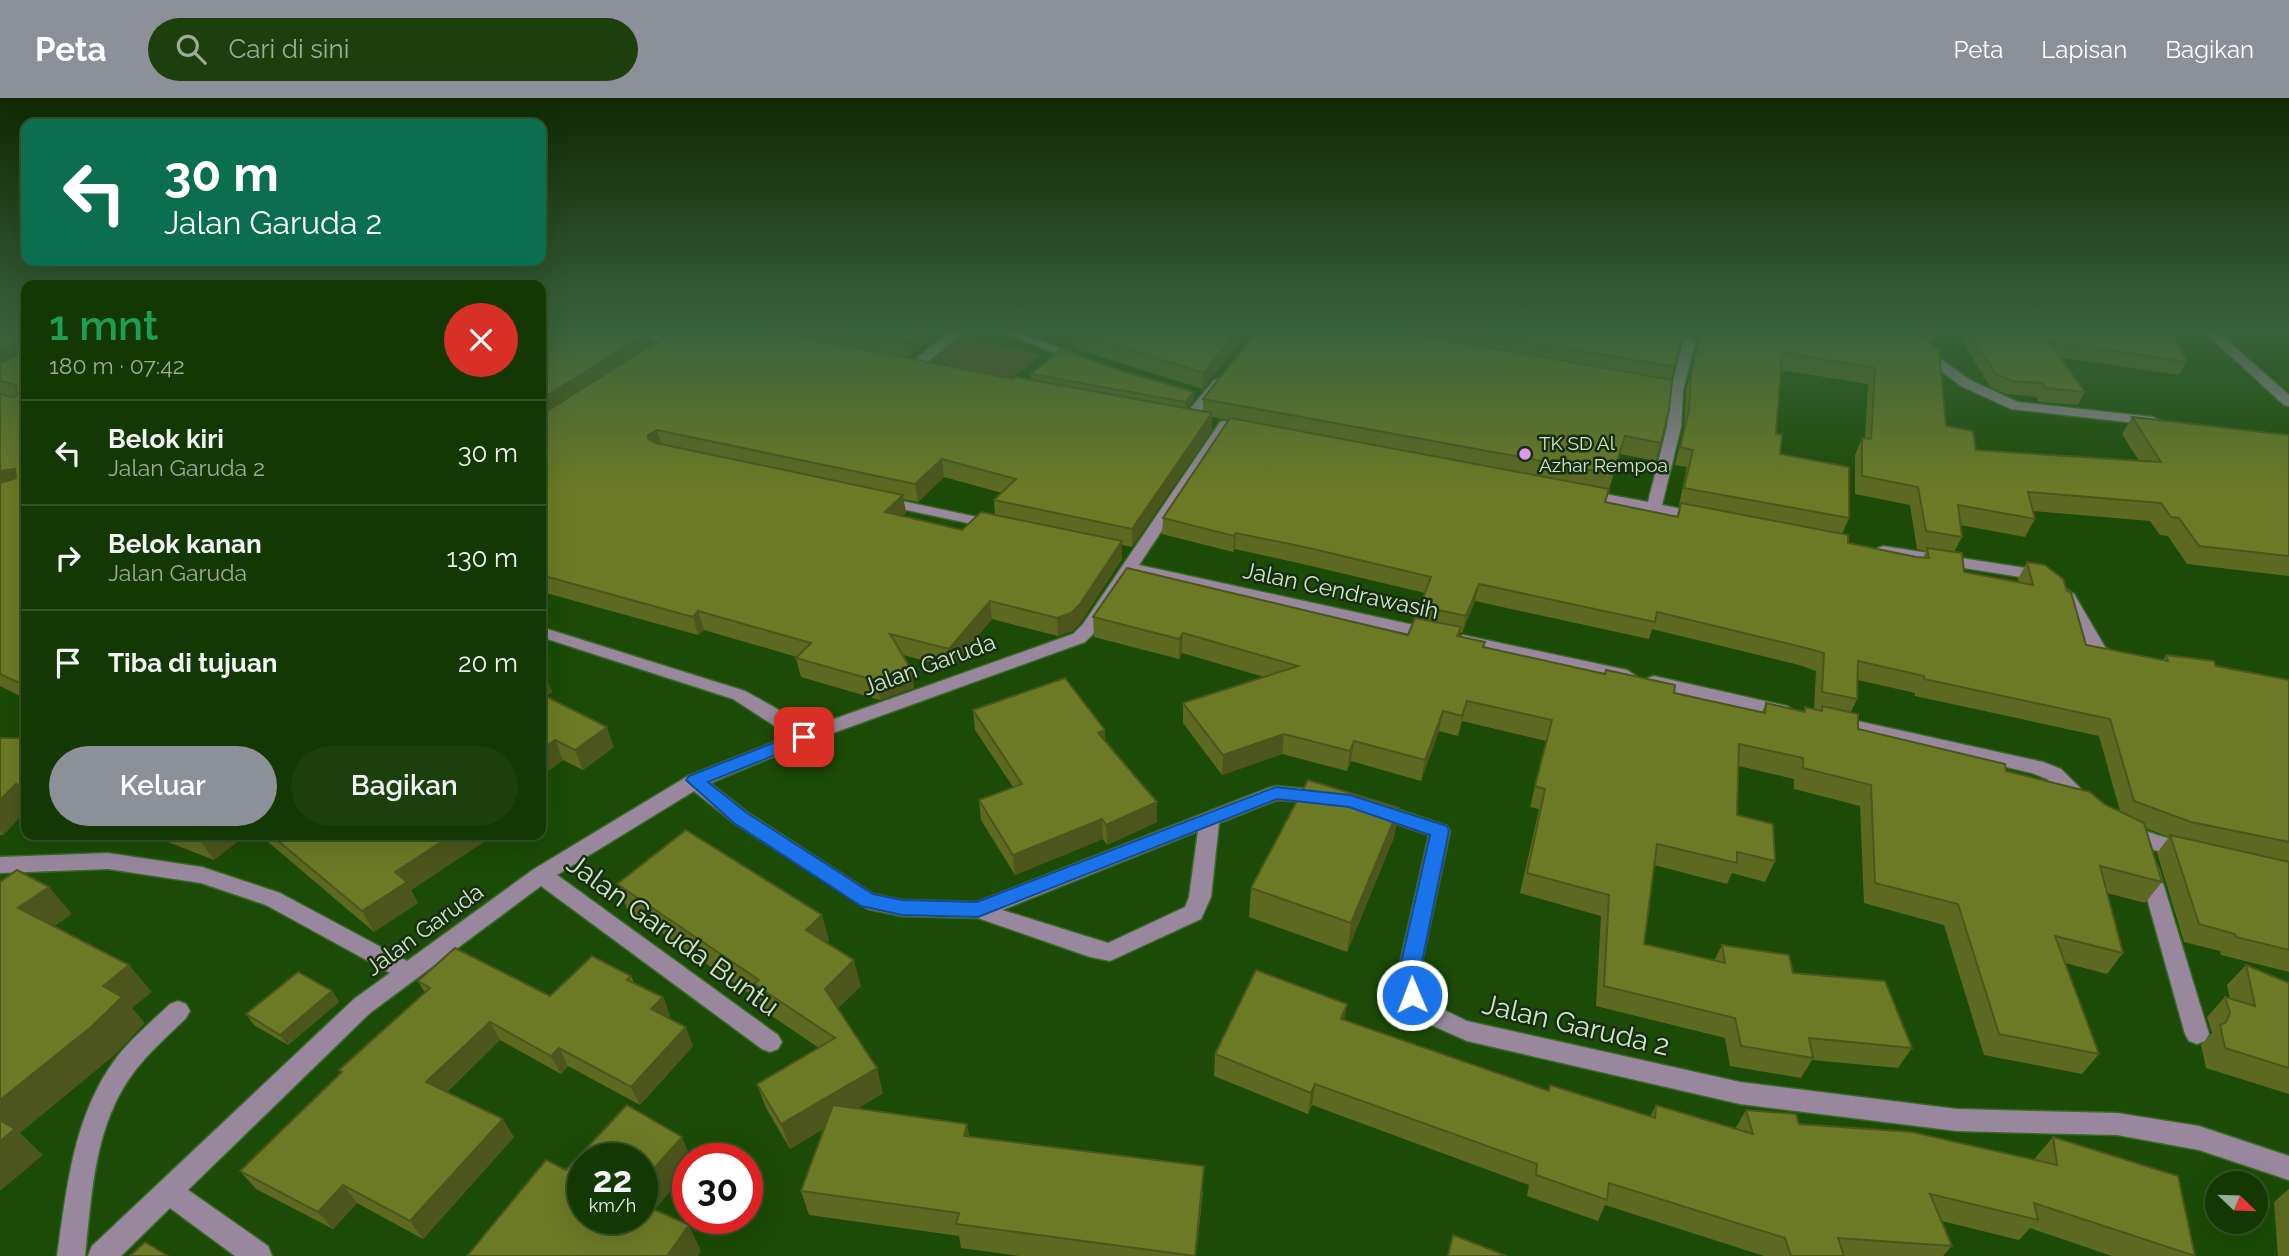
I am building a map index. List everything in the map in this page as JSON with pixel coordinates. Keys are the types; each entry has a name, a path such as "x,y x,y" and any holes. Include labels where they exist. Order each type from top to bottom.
{"street":[{"name":"Jalan Garuda","path":"102,1256 362,1006 541,875 695,780 804,737 1079,638 1089,628 1129,558 1232,426 1183,418 1217,382"},
{"path":"1654,508 1674,427 1679,382"},
{"path":"1969,382 1997,400 2016,406 2166,423"},
{"path":"2267,382 2289,402"},
{"path":"1637,384 1677,391"},
{"path":"1573,492 1720,520"},
{"path":"864,497 1014,529"},
{"path":"1865,548 2041,575 2061,587 2098,651 2112,659 2135,664"},
{"name":"Jalan Cendrawasih","path":"1129,558 1812,717 2036,766 2054,774 2100,817 2139,836"},
{"path":"546,634 739,695 768,711 804,737"},
{"name":"Jalan Garuda 2","path":"695,780 741,818 868,901 902,908 978,910 1276,793 1350,802 1440,831 1408,976 1412,995 1431,1018 1467,1031 1740,1093 1957,1120 2117,1125 2199,1138 2289,1168"},
{"path":"978,910 1090,948 1110,952 1193,913 1200,897 1210,818"},
{"path":"2139,836 2207,854"},
{"path":"2139,836 2197,1034"},
{"path":"0,865 108,861 202,875 274,899 409,973"},
{"name":"Jalan Garuda Buntu","path":"541,875 770,1042"},
{"path":"71,1256 84,1157 98,1111 124,1066 178,1011"},
{"path":"169,1192 258,1256"}],"building":[{"path":"4,382 21,382 21,684 0,674 0,483 16,478 15,469 0,471 0,394 14,398 17,395 16,385"},
{"path":"546,382 568,382 546,396"},
{"path":"593,382 1043,382 1212,413 1132,529 994,500 1016,479 942,459 915,484 657,430 648,435 648,439 656,443 903,495 885,512 962,530 981,512 1122,541 1080,604 1071,613 1057,618 990,601 949,649 890,634 911,669 877,681 796,658 811,643 698,611 693,617 546,576 546,412"},
{"path":"1075,382 1160,382 1194,392 1185,402"},
{"path":"1216,382 1672,382 1669,410 1661,443 1625,436 1613,474 1203,399"},
{"path":"1691,382 1780,382 1776,434 1782,435 1780,454 1849,467 1849,518 1684,488 1693,450 1680,447 1689,411"},
{"path":"1874,382 1942,382 1946,426 1973,431 1976,450 2161,462 2132,417 2289,435 2289,556 2199,546 2179,518 2171,517 2161,503 2028,492 2035,519 1958,505 1962,537 1926,531 1918,487 1862,476 1862,438 1871,439"},
{"path":"2028,382 2078,382 2085,392 2046,388 2042,383"},
{"path":"1230,418 1609,489 1605,502 1678,517 1681,503 1848,535 1848,543 1916,557 1929,558 1927,548 1962,553 1964,572 2033,585 2027,562 2045,565 2063,579 2067,591 2071,592 2086,645 2168,661 2166,655 2214,661 2216,666 2289,680 2289,842 2191,822 2134,801 2110,719 1924,679 1924,676 1858,661 1857,699 1822,692 1824,653 1806,648 1657,612 1655,622 1479,584 1466,616 1420,606 1431,577 1309,548 1236,533 1234,536 1163,518"},
{"path":"1127,568 1408,635 1415,618 1461,627 1457,636 1485,642 1483,647 1605,674 1606,670 1675,685 1674,693 1765,713 1766,703 1805,712 1805,707 1822,711 1822,706 1858,714 1858,729 2005,764 2006,771 2090,792 2104,804 2144,823 2162,882 2100,866 2123,953 2055,936 2099,1054 1999,1034 1958,904 1875,883 1871,785 1803,768 1803,758 1739,744 1737,815 1773,824 1775,861 1737,852 1737,863 1657,844 1644,944 1725,963 1722,945 1789,955 1793,973 1885,981 1912,1048 1809,1038 1813,1058 1741,1046 1735,1018 1604,986 1609,895 1527,873 1545,789 1535,786 1552,720 1467,701 1462,716 1443,711 1425,760 1354,741 1350,751 1284,734 1223,755 1183,703 1298,666 1183,633 1179,639 1093,617"},
{"path":"1065,678 1105,730 1098,733 1157,802 1106,825 1102,819 1013,855 979,800 1022,784 973,710"},
{"path":"546,696 607,727 575,750 555,740 546,746"},
{"path":"0,738 21,738 21,786 16,784 0,800"},
{"path":"1308,780 1399,808 1351,923 1251,888"},
{"path":"686,830 822,915 806,930 854,960 825,989 877,1068 781,1124 757,1084 835,1038 754,984 759,980 617,884"},
{"path":"2170,835 2289,862 2289,950 2236,937 2235,934 2199,924"},
{"path":"277,840 444,840 395,872 407,882 362,911"},
{"path":"17,870 49,887 18,908 129,965 103,986 122,997 91,1027 0,1100 0,882"},
{"path":"455,948 550,996 592,956 631,976 627,980 663,997 651,1009 686,1027 631,1087 559,1048 551,1056 490,1022 426,1082 503,1119 410,1221 343,1185 318,1212 240,1171 342,1072 339,1070 430,988 418,981"},
{"path":"2246,965 2289,983 2289,1068 2225,1048 2220,1025 2226,1022 2230,1013 2225,997 2255,1006"},
{"path":"1256,970 1347,1004 1341,1019 1549,1091 1550,1085 1655,1118 1656,1105 1753,1134 1746,1110 1796,1114 1799,1124 1912,1132 2057,1165 2053,1137 2178,1176 2195,1256 2034,1203 2038,1220 1930,1194 1952,1246 1838,1238 1844,1256 1791,1256 1785,1238 1609,1183 1607,1200 1536,1175 1537,1164 1315,1084 1311,1093 1215,1054"},
{"path":"298,972 332,991 280,1035 246,1014"},
{"path":"627,1105 682,1137 677,1143 672,1143 672,1148 658,1164 658,1143 591,1143"},
{"path":"833,1105 967,1124 964,1136 1204,1166 1195,1256 956,1224 959,1213 801,1191"},
{"path":"0,1120 15,1129 0,1141"},
{"path":"546,1160 566,1170 567,1234 658,1234 658,1211 672,1217 672,1234 683,1234 667,1256 467,1256"},
{"path":"1453,1235 1507,1256 1448,1256"},
{"path":"145,1242 168,1256 130,1256"}],"place":[{"name":"TK SD Al Azhar Rempoa","path":"1525,454"}],"route":[{"path":"804,737 695,780 741,818 868,901 902,908 978,910 1276,793 1350,801 1440,831 1408,976 1412,995"}]}
